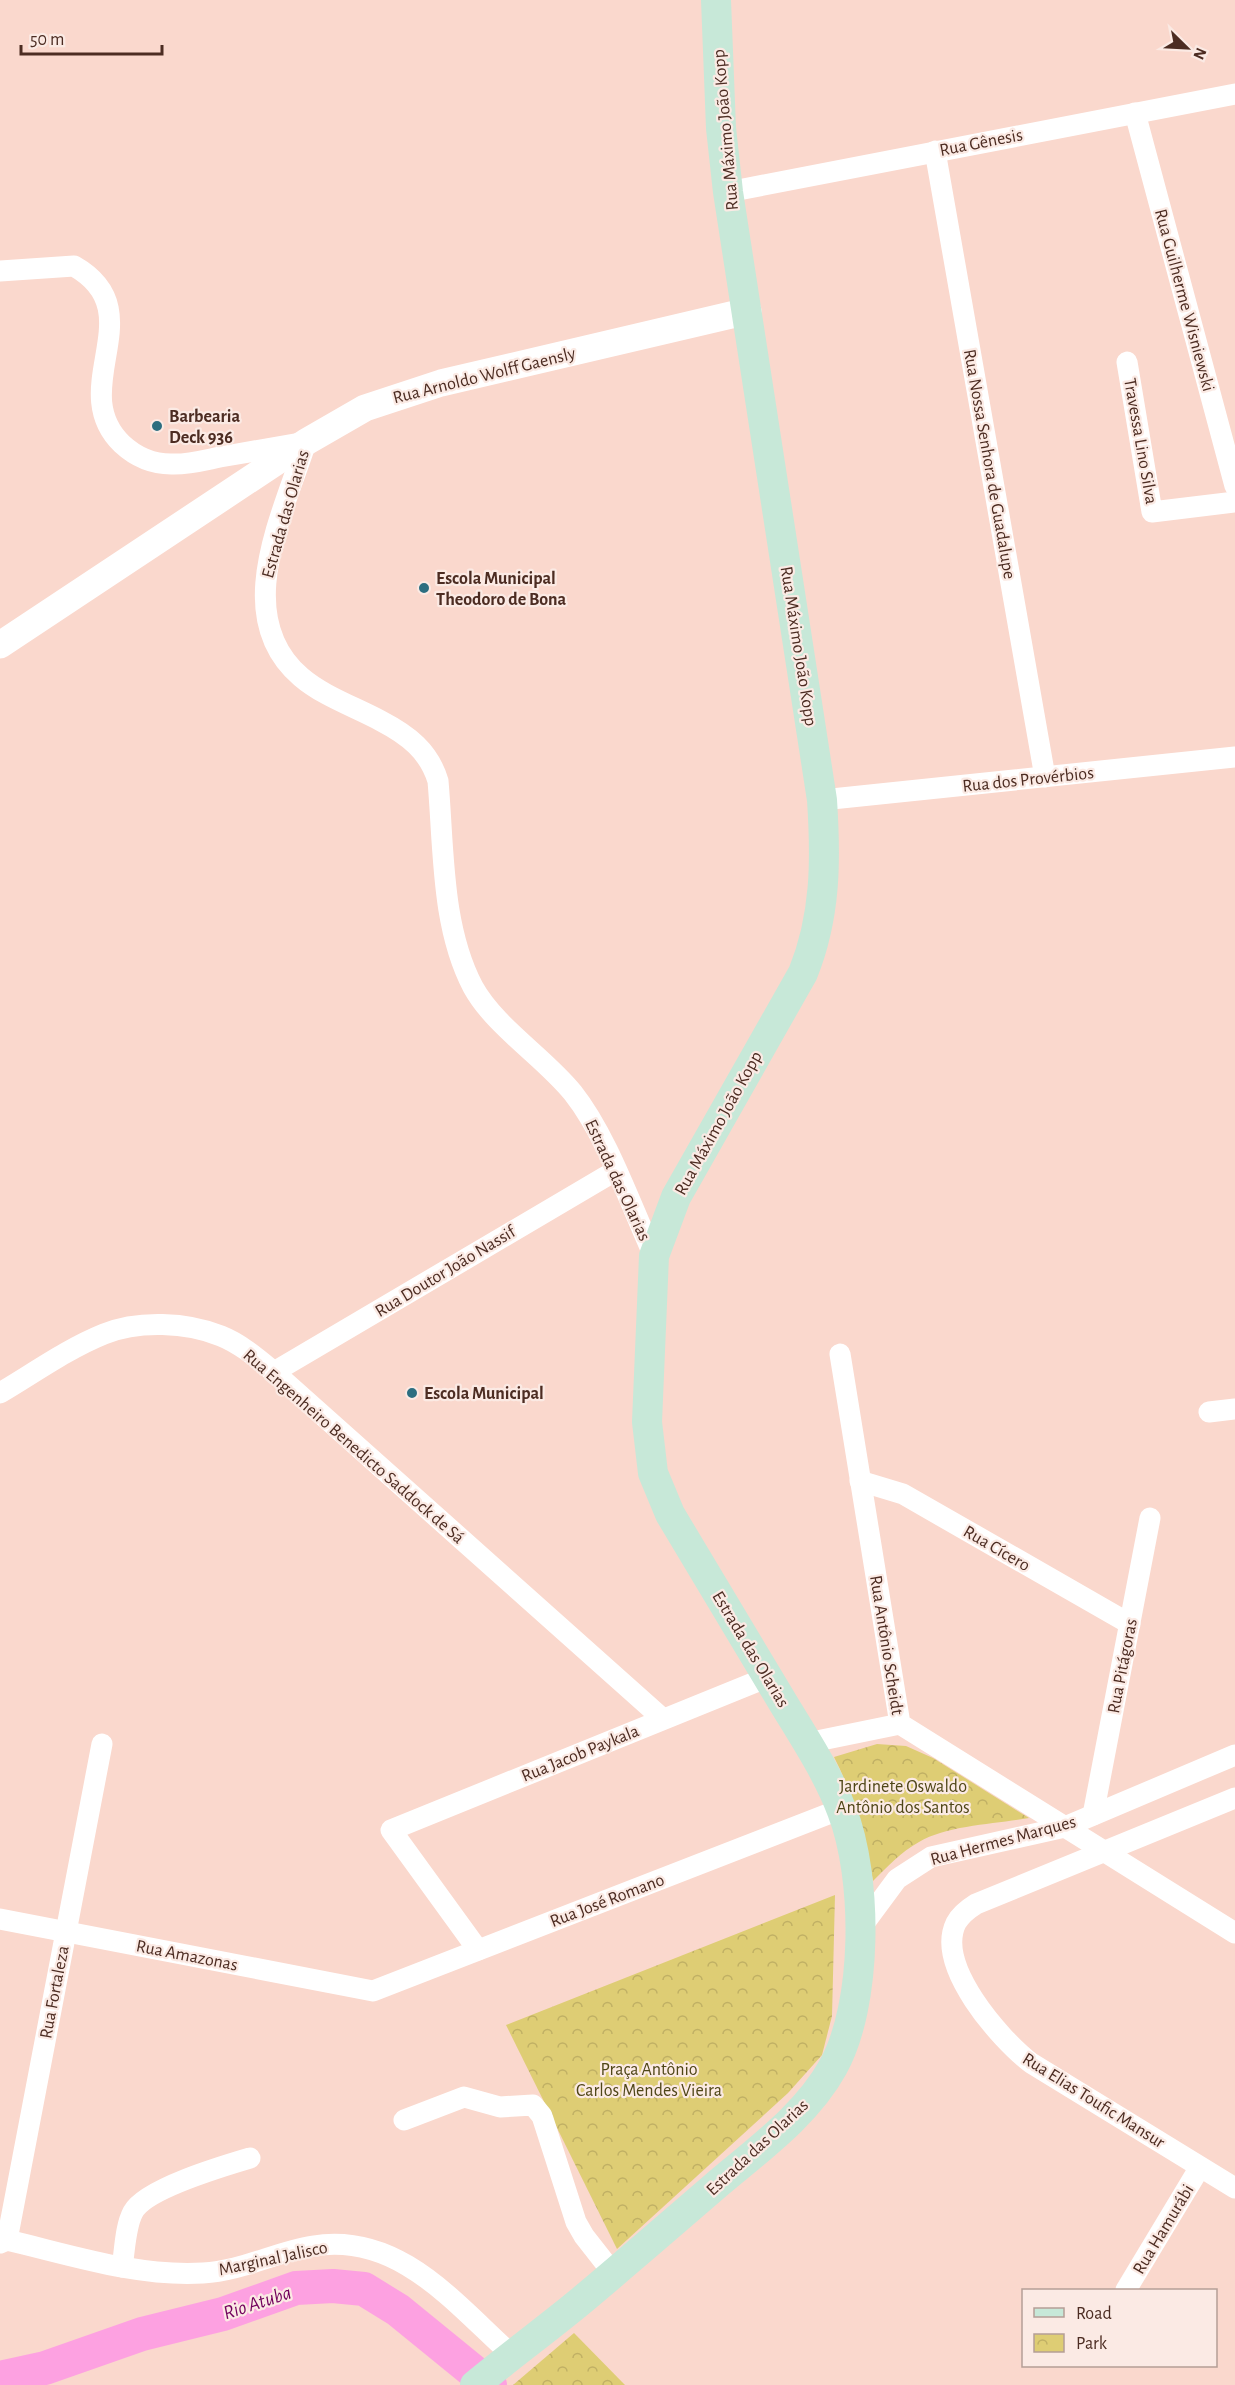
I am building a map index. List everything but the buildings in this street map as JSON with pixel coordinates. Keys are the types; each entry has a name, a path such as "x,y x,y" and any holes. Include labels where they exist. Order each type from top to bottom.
{"main road":[{"name":"Rua Máximo João Kopp","path":"654,1256 676,1197 793,992 812,950 820,917 825,879 822,800 728,192 721,128 716,0"},
{"name":"Estrada das Olarias","path":"491,2371 613,2273 776,2133 821,2085 842,2049 849,2024 860,1929 854,1854 841,1809 807,1743 670,1514 653,1473 647,1422 654,1256"}],"street":[{"name":"Rua Gênesis","path":"728,192 1235,94"},
{"name":"Rua Guilherme Wisniewski","path":"1135,113 1235,486"},
{"name":"Rua Nossa Senhora de Guadalupe","path":"935,151 1045,777"},
{"name":"Estrada das Olarias","path":"0,271 74,266 99,285 108,303 110,323 100,394 101,412 111,433 128,449 150,462 173,465 306,442 266,577 264,602 273,643 285,662 303,679 410,738 433,764 438,781 452,926 470,980 493,1013 574,1094 590,1119 654,1256"},
{"name":"Rua Arnoldo Wolff Gaensly","path":"0,645 306,442 364,408 400,394 748,311"},
{"name":"Travessa Lino Silva","path":"1127,362 1152,512 1235,502"},
{"name":"Rua dos Provérbios","path":"822,800 1235,757"},
{"name":"Rua Doutor João Nassif","path":"274,1372 615,1171"},
{"name":"Rua Engenheiro Benedicto Saddock de Sá","path":"0,1393 84,1343 106,1333 132,1326 158,1325 190,1328 221,1336 247,1350 274,1372 663,1719"},
{"name":"Rua Antônio Scheidt","path":"840,1354 900,1724 1235,1933"},
{"path":"1209,1412 1235,1409"},
{"name":"Rua Cícero","path":"860,1481 903,1494 1130,1624"},
{"name":"Rua Pitágoras","path":"1093,1815 1150,1518"},
{"name":"Rua Jacob Paykala","path":"478,1950 391,1830 768,1677"},
{"path":"807,1743 900,1724"},
{"name":"Rua Fortaleza","path":"4,2242 102,1744"},
{"name":"Rua Hermes Marques","path":"860,1929 897,1879 931,1857 1065,1827 1235,1755"},
{"path":"1103,1851 1235,1798"},
{"name":"Rua José Romano","path":"373,1991 841,1809"},
{"name":"Rua Elias Toufic Mansur","path":"1103,1851 976,1904 962,1913 955,1925 952,1938 959,1970 981,2010 1011,2047 1031,2063 1235,2188"},
{"name":"Rua Amazonas","path":"0,1919 373,1991"},
{"path":"404,2120 464,2097 500,2107 533,2105 542,2116 576,2222 613,2273"},
{"path":"122,2267 130,2223 140,2203 168,2187 250,2158"},
{"name":"Rua Hamurábi","path":"1127,2289 1200,2167"},
{"name":"Marginal Jalisco","path":"4,2242 153,2273 206,2273 315,2246 351,2244 384,2252 416,2269 491,2371"}],"green space":[{"name":"Jardinete Oswaldo Antônio dos Santos","path":"877,1744 906,1746 933,1758 1029,1818 958,1829 931,1836 906,1850 873,1881 858,1818 834,1757"},
{"name":"Praça Antônio Carlos Mendes Vieira","path":"835,1895 832,2016 822,2055 788,2093 617,2249 506,2025"},
{"path":"574,2333 625,2385 513,2385"}],"waterway":[{"name":"Rio Atuba","path":"0,2378 45,2368 142,2334 223,2314 296,2288 333,2286 364,2289 398,2310 490,2385"}],"place":[{"name":"Barbearia Deck 936","path":"157,426"},
{"name":"Escola Municipal Theodoro de Bona","path":"424,588"},
{"name":"Escola Municipal","path":"412,1393"}]}
